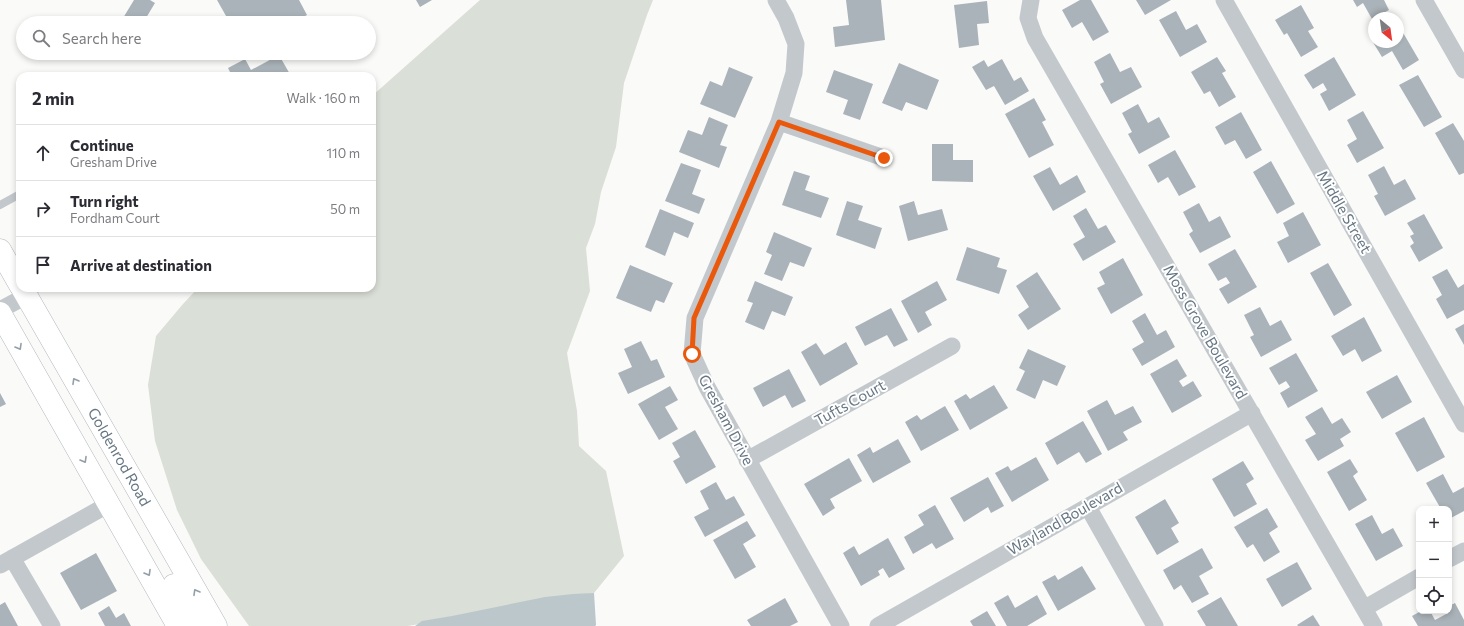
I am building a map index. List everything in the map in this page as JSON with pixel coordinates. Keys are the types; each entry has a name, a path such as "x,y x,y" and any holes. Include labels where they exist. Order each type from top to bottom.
{"main road":[{"name":"Goldenrod Road","path":"0,250 16,273"},
{"name":"Goldenrod Road","path":"29,292 216,626"},
{"path":"0,313 178,626"},
{"path":"110,504 124,511 138,521 195,621 203,626"}],"street":[{"name":"Gresham Drive","path":"776,0 786,18 796,44 794,73 779,122 694,318 692,354 707,387 841,626"},
{"name":"Moss Grove Boulevard","path":"1031,0 1028,18 1035,38 1374,626"},
{"name":"Middle Street","path":"1224,0 1464,424"},
{"path":"1424,0 1464,70"},
{"path":"779,122 884,158"},
{"path":"0,310 23,292"},
{"name":"Tufts Court","path":"747,460 952,346"},
{"name":"Wayland Boulevard","path":"878,626 1252,413"},
{"path":"52,626 6,562 110,504"},
{"path":"1088,506 1155,626"},
{"path":"1452,557 1464,551"},
{"path":"1365,608 1417,578"}],"lane":[{"path":"0,205 16,196"}],"shaded area":[{"path":"480,0 653,0 624,83 616,147 601,192 595,224 586,248 590,291 567,353 577,411 579,446 606,471 624,556 594,593 408,626 249,626 201,559 177,510 155,441 148,385 156,336 194,292 376,292 376,92"},
{"path":"594,593 595,626 415,626 422,621 545,597"}],"building":[{"path":"134,0 150,0 155,3 147,16 124,16"},
{"path":"217,0 299,0 307,15 305,16 226,16"},
{"path":"416,0 432,0 420,7"},
{"path":"846,0 881,0 885,40 835,47 833,27 849,25"},
{"path":"1080,0 1091,0 1109,32 1093,41 1082,22 1072,28 1062,10"},
{"path":"1136,0 1171,0 1145,15"},
{"path":"1353,0 1384,0 1389,10 1385,12 1368,12 1363,3 1357,7"},
{"path":"987,1 989,23 977,24 979,45 959,48 954,5"},
{"path":"1301,5 1314,28 1308,31 1318,47 1301,57 1287,33 1284,35 1275,20"},
{"path":"1176,11 1186,30 1197,24 1207,42 1180,57 1159,20"},
{"path":"1404,34 1419,60 1403,70 1392,51 1382,57 1376,48 1404,48"},
{"path":"1110,53 1120,72 1131,67 1142,87 1111,104 1100,84 1104,82 1094,62"},
{"path":"1217,57 1226,71 1222,73 1236,97 1219,107 1210,91 1204,94 1191,72"},
{"path":"1334,57 1356,95 1329,111 1320,94 1327,90 1323,83 1313,89 1304,75"},
{"path":"1002,59 1014,81 1021,77 1029,91 1005,105 994,86 986,90 972,67 984,60 988,67"},
{"path":"246,60 251,70 270,60 282,60 289,72 230,72 228,68"},
{"path":"899,63 939,80 927,110 906,102 902,111 882,103"},
{"path":"729,67 753,77 735,118 700,104 710,81 722,86"},
{"path":"834,70 873,84 860,120 843,114 848,100 826,92"},
{"path":"1418,75 1442,117 1424,127 1399,85"},
{"path":"1034,98 1046,120 1042,122 1054,145 1029,158 1005,114"},
{"path":"1138,104 1148,123 1159,117 1170,137 1139,154 1128,134 1132,132 1122,113"},
{"path":"1363,111 1384,148 1357,163 1347,145 1357,139 1347,120"},
{"path":"1241,112 1262,150 1246,159 1235,140 1225,145 1215,127"},
{"path":"709,117 728,125 720,145 727,147 719,168 679,152 688,130 702,135"},
{"path":"1453,123 1464,141 1464,173 1459,175 1435,133"},
{"path":"932,144 953,144 953,160 973,160 973,182 932,181"},
{"path":"1175,150 1196,187 1179,196 1168,177 1158,183 1148,165"},
{"path":"1271,161 1295,204 1277,214 1253,172"},
{"path":"681,163 701,170 692,194 705,199 699,214 665,201"},
{"path":"1384,166 1394,185 1405,179 1416,199 1385,216 1374,196 1378,194 1368,175"},
{"path":"1050,167 1060,185 1077,175 1086,192 1053,211 1033,176"},
{"path":"794,171 810,176 805,190 829,198 821,218 782,205"},
{"path":"847,201 863,206 858,220 882,228 875,249 836,235"},
{"path":"914,201 918,215 942,209 948,230 908,241 899,206"},
{"path":"1199,203 1209,222 1220,216 1231,237 1200,253 1189,234 1193,231 1183,212"},
{"path":"1086,208 1098,229 1106,225 1116,242 1083,261 1073,244 1085,237 1073,216"},
{"path":"660,209 694,223 688,238 674,232 665,256 645,247"},
{"path":"1303,212 1321,245 1288,263 1277,242 1289,236 1283,223"},
{"path":"1424,214 1443,248 1419,262 1410,246 1414,243 1410,236 1414,234 1407,223"},
{"path":"774,232 812,248 804,267 790,262 782,281 764,274 772,255 766,252"},
{"path":"967,247 1000,258 997,267 1007,270 999,294 956,280"},
{"path":"1235,249 1257,287 1228,304 1219,289 1230,283 1226,277 1218,281 1208,264"},
{"path":"1123,258 1143,295 1111,314 1097,288 1105,284 1099,272"},
{"path":"1328,263 1352,305 1334,316 1310,273"},
{"path":"630,265 673,283 664,303 656,300 651,312 616,298"},
{"path":"1447,269 1458,288 1464,284 1464,310 1447,319 1436,299 1442,295 1432,277"},
{"path":"1037,272 1061,309 1028,330 1018,315 1029,307 1016,286"},
{"path":"755,281 793,297 785,316 772,311 764,330 745,322 753,303 747,301"},
{"path":"937,281 947,300 925,312 932,325 918,333 901,301"},
{"path":"1260,307 1270,326 1281,320 1292,340 1261,357 1250,337 1254,335 1244,315"},
{"path":"891,308 908,340 894,347 887,335 865,346 855,327"},
{"path":"1145,313 1157,335 1166,330 1175,347 1142,366 1132,349 1144,342 1132,321"},
{"path":"1364,317 1382,351 1362,362 1355,349 1343,356 1331,336"},
{"path":"1464,324 1464,345 1455,329"},
{"path":"641,341 651,361 657,359 665,377 628,394 618,373 632,367 624,349"},
{"path":"846,342 858,364 820,386 801,352 816,343 824,355"},
{"path":"1028,349 1066,366 1057,386 1043,380 1035,399 1016,390 1025,371 1019,368"},
{"path":"1296,353 1318,391 1288,408 1280,393 1290,387 1286,381 1279,385 1269,368"},
{"path":"1177,359 1187,376 1179,381 1183,387 1193,381 1202,396 1172,413 1150,374"},
{"path":"789,369 806,401 792,408 785,395 763,407 753,388"},
{"path":"1397,375 1412,402 1382,419 1366,392"},
{"path":"994,385 1008,408 970,430 954,401 966,394 970,399"},
{"path":"670,386 678,400 665,407 678,429 659,440 638,404"},
{"path":"0,393 6,404 0,407"},
{"path":"1107,400 1115,415 1133,406 1142,422 1123,432 1128,440 1108,451 1087,411"},
{"path":"945,406 959,430 921,451 905,422 917,415 921,420"},
{"path":"1322,407 1332,424 1342,418 1351,432 1340,439 1344,446 1318,461 1305,440 1316,434 1305,417"},
{"path":"1424,417 1445,457 1417,472 1395,433"},
{"path":"1083,421 1102,454 1086,463 1079,452 1057,465 1045,443"},
{"path":"695,430 716,467 686,484 673,461 680,457 672,443"},
{"path":"898,439 911,462 873,483 857,455 870,447 873,453"},
{"path":"1036,457 1049,480 1012,502 995,473 1008,466 1011,471"},
{"path":"849,458 862,481 830,499 835,508 823,516 804,484"},
{"path":"1350,459 1358,472 1353,476 1367,500 1349,511 1327,472"},
{"path":"1243,461 1254,479 1246,484 1257,504 1234,517 1212,479"},
{"path":"1443,474 1453,493 1464,487 1464,511 1452,517 1452,506 1439,506 1426,483"},
{"path":"988,477 1004,506 991,513 988,507 964,522 950,498"},
{"path":"716,482 726,500 734,496 745,515 705,537 694,517 709,509 700,491"},
{"path":"1165,499 1179,523 1171,528 1179,542 1157,555 1135,517"},
{"path":"935,505 954,539 936,549 932,543 913,554 904,537 924,525 918,515"},
{"path":"1267,508 1278,527 1269,533 1280,552 1264,562 1253,544 1247,548 1234,527"},
{"path":"1372,515 1382,534 1393,528 1403,546 1376,561 1355,524"},
{"path":"747,521 756,536 743,544 756,567 735,579 713,540"},
{"path":"888,538 905,569 889,578 883,568 878,571 880,575 861,586 843,553 854,546 859,555"},
{"path":"1202,548 1213,568 1199,576 1209,594 1192,603 1181,585 1174,590 1163,570"},
{"path":"96,553 117,591 81,610 60,573"},
{"path":"1297,562 1312,589 1282,607 1266,579"},
{"path":"1082,566 1096,589 1058,611 1042,582 1055,575 1058,580"},
{"path":"1008,595 1015,608 1037,595 1047,614 1027,626 1007,626 994,603"},
{"path":"1221,597 1238,626 1206,626 1197,611"},
{"path":"785,598 798,622 790,626 751,626 747,620"},
{"path":"5,602 18,626 0,626 0,605"},
{"path":"1455,603 1464,620 1464,626 1418,626 1412,616 1416,614 1432,614 1435,620 1446,614 1452,614 1452,604"},
{"path":"109,606 116,618 124,613 131,626 105,626 98,613"},
{"path":"987,611 996,626 973,626 970,621"},
{"path":"1313,615 1320,626 1297,625"}],"route":[{"path":"692,354 694,318 779,122 884,158"}]}
